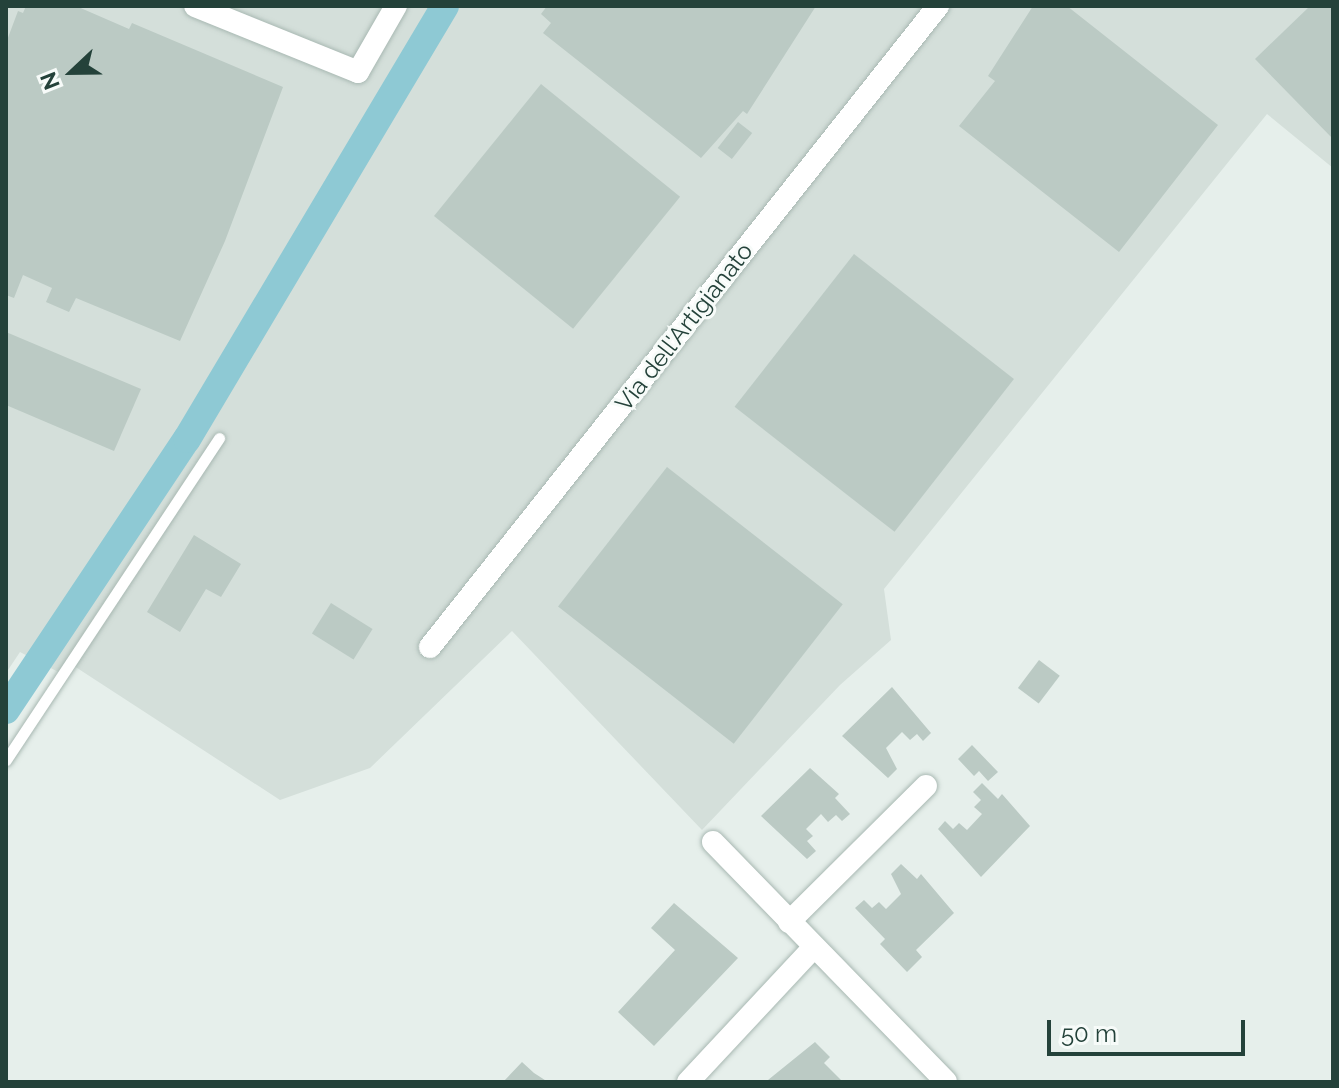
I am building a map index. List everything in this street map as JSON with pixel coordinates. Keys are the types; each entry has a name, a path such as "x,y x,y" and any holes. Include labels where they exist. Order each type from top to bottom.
{"street":[{"path":"195,6 358,72 396,6"},
{"name":"Via dell'Artigianato","path":"430,647 938,6"},
{"path":"789,922 926,786"},
{"path":"713,842 946,1082"},
{"path":"688,1082 813,948"}],"lane":[{"path":"6,760 219,438"}],"shaded area":[{"path":"6,6 1333,6 1333,168 1267,114 884,589 891,640 840,685 702,830 512,631 370,768 280,800 74,666 66,676 20,652 6,673"}],"building":[{"path":"26,6 76,6 129,29 132,23 283,87 225,241 180,341 76,298 69,312 46,302 52,288 23,275 14,298 6,295 6,43 18,11 23,13"},
{"path":"547,6 816,6 747,114 743,111 701,158 543,33 551,23 541,14"},
{"path":"1033,6 1067,6 1218,125 1119,252 959,126 995,81 988,76"},
{"path":"1310,6 1333,6 1333,139 1255,59"},
{"path":"541,84 680,197 573,329 434,216"},
{"path":"738,122 752,133 732,159 718,148"},
{"path":"854,254 1014,379 895,532 735,407"},
{"path":"6,332 141,389 114,451 6,405"},
{"path":"667,467 843,604 734,744 558,606"},
{"path":"194,535 241,564 221,597 206,589 180,632 147,612"},
{"path":"331,603 373,629 353,659 312,634"},
{"path":"1039,660 1060,676 1039,704 1018,688"},
{"path":"892,687 931,733 923,741 917,734 910,740 902,732 886,748 897,769 888,778 842,736"},
{"path":"972,745 998,772 988,781 979,771 974,776 958,759"},
{"path":"810,768 839,794 835,798 850,814 842,821 836,815 828,822 821,814 806,829 813,836 807,841 816,851 807,859 761,816"},
{"path":"982,783 998,799 1002,794 1030,826 981,877 938,829 945,821 953,829 959,823 967,830 982,814 974,807 981,800 973,792"},
{"path":"901,864 917,879 921,874 954,913 916,950 922,957 907,972 880,944 885,939 855,908 864,900 872,908 879,902 886,909 901,894 891,874"},
{"path":"674,903 738,958 654,1046 618,1012 675,950 651,928"},
{"path":"815,1042 830,1057 824,1063 843,1082 768,1080"},
{"path":"522,1062 534,1073 548,1082 503,1082"}],"waterway":[{"path":"6,710 187,439 445,6"}]}
